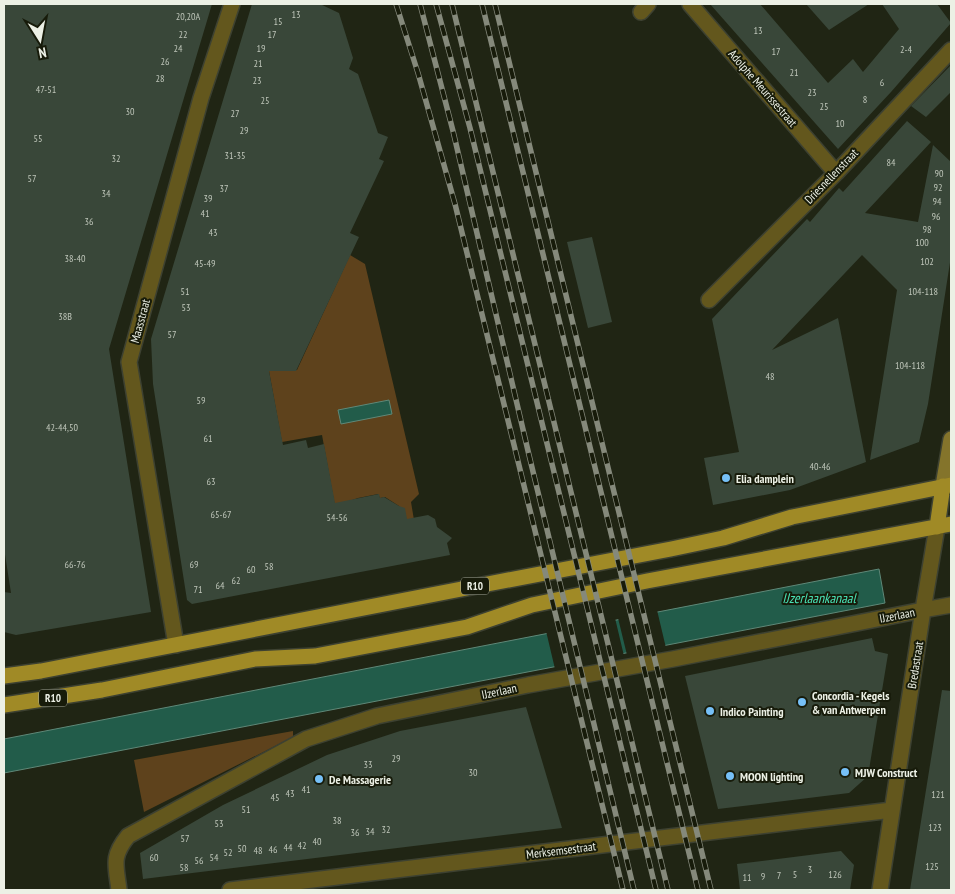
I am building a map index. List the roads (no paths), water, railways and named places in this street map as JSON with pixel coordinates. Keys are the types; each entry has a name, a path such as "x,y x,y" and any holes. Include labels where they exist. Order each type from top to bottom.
{"main road":[{"name":"R10","path":"4,676 40,672 697,544 792,517 947,486"},
{"name":"Bredastraat","path":"944,526 947,486"},
{"name":"R10","path":"4,705 102,690 256,659 315,656 467,627 532,605 647,581 944,526"}],"street":[{"name":"Maasstraat","path":"176,645 128,362 202,98 232,4"},
{"name":"Adolphe Meurissestraat","path":"690,4 836,173"},
{"name":"Driesnellenstraat","path":"709,300 836,173 951,50"},
{"name":"Bredastraat","path":"947,486 951,439"},
{"name":"Bredastraat","path":"880,890 923,610 944,526"},
{"name":"IJzerlaan","path":"119,890 115,864 116,855 128,836 306,739 377,716 414,708 951,606"},
{"name":"Merksemsestraat","path":"230,890 892,810"}],"water":[{"path":"389,400 392,414 341,424 338,410"},
{"name":"IJzerlaankanaal","path":"879,569 885,603 4,773 4,739"}],"railway":[{"path":"396,4 418,73 455,204 623,890"},
{"path":"420,4 453,131 634,890"},
{"path":"436,4 470,128 656,890"},
{"path":"452,4 668,890"},
{"path":"482,4 698,890"},
{"path":"495,4 711,890"}],"place":[{"name":"Elia damplein","path":"726,478"},
{"name":"Concordia - Kegels & van Antwerpen","path":"802,702"},
{"name":"Indico Painting","path":"710,711"},
{"name":"MJW Construct","path":"845,772"},
{"name":"MOON lighting","path":"730,776"},
{"name":"De Massagerie","path":"319,779"}]}
